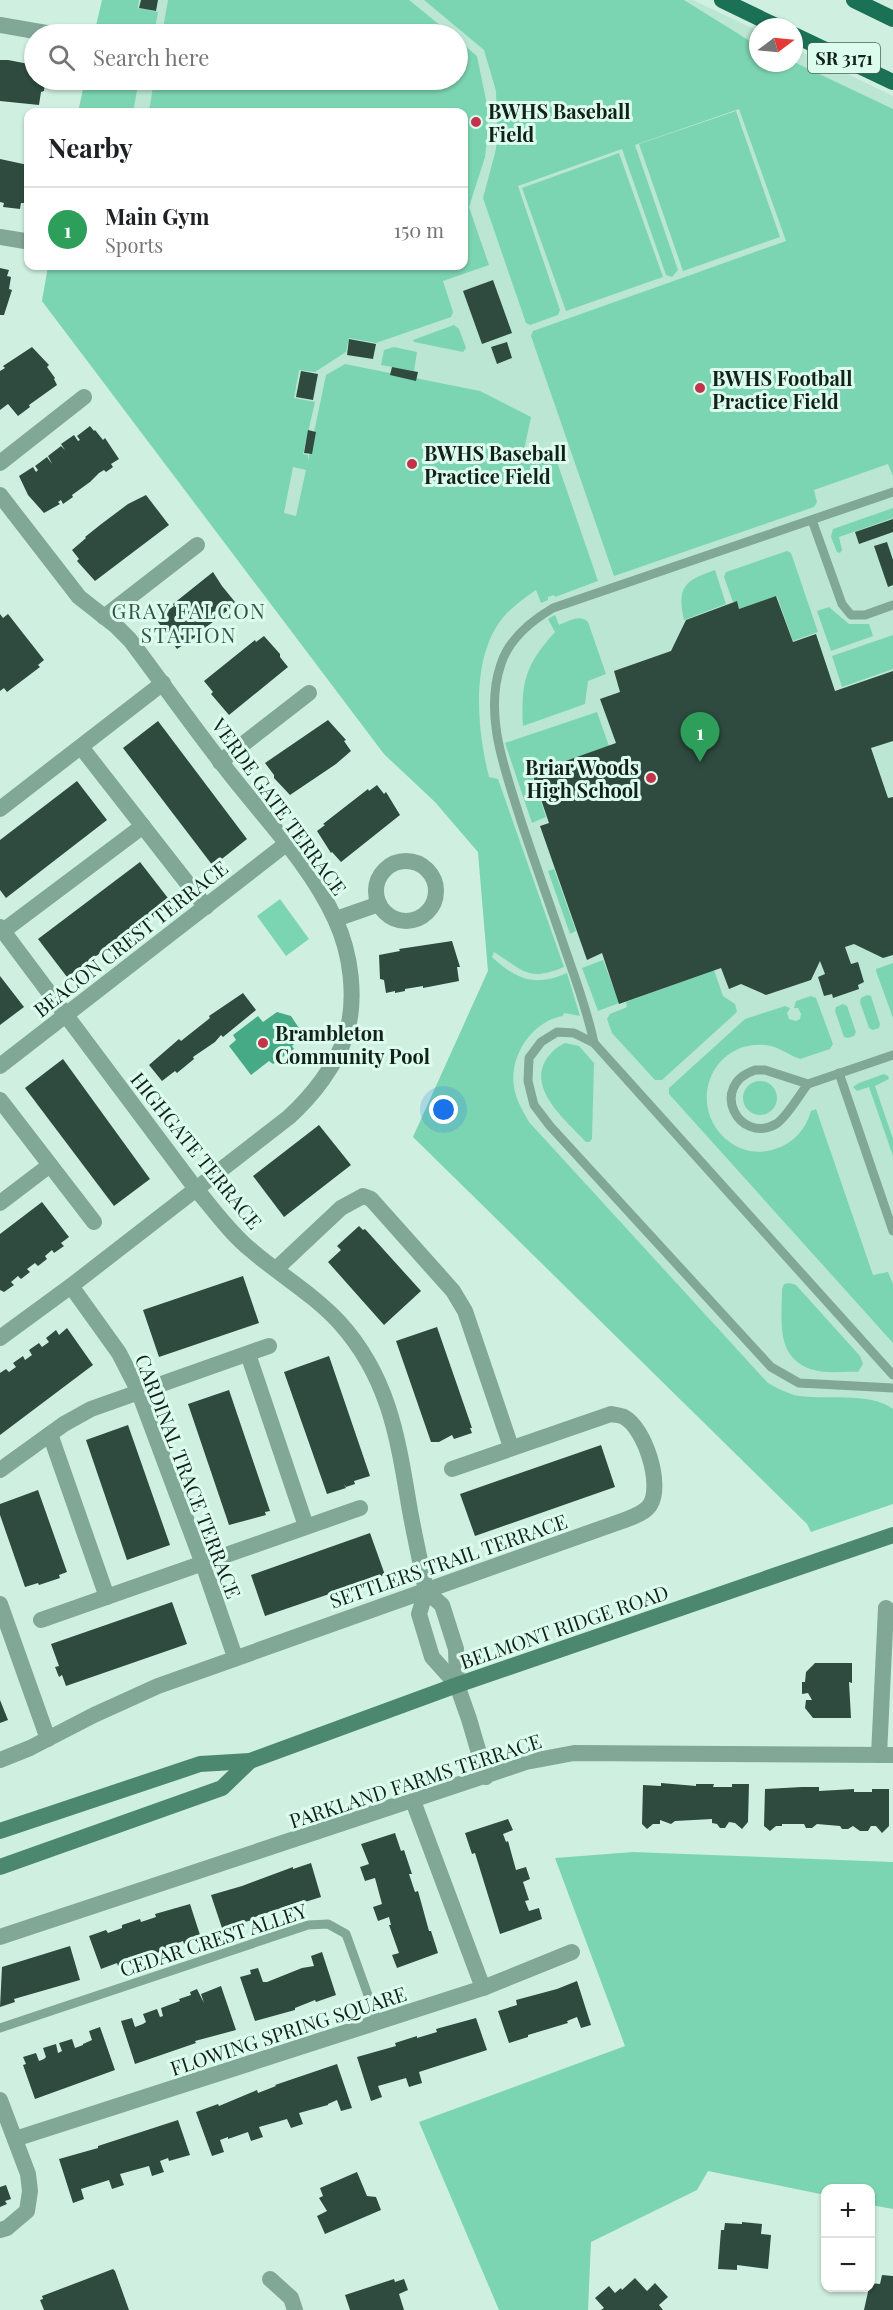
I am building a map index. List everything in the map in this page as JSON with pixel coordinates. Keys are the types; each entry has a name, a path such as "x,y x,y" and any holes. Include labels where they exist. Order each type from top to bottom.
{"main road":[{"path":"722,0 759,18"},
{"name":"SR 3171","path":"854,0 893,19"},
{"name":"SR 3171","path":"803,38 893,82"},
{"name":"BELMONT RIDGE ROAD","path":"0,1832 200,1764 250,1761 457,1685 893,1535"},
{"name":"BELMONT RIDGE ROAD","path":"0,1867 222,1788 250,1761"}],"street":[{"path":"0,25 24,29"},
{"path":"0,237 24,241"},
{"path":"0,463 84,397"},
{"name":"VERDE GATE TERRACE","path":"0,495 79,597 117,626 130,640 220,762 313,879 336,920 350,970 351,999 346,1035 335,1057 305,1102 289,1117 71,1287 0,1338"},
{"path":"104,617 196,545"},
{"path":"0,809 163,683"},
{"path":"220,762 309,693"},
{"path":"81,747 206,907"},
{"path":"1,929 143,826"},
{"name":"BEACON CREST TERRACE","path":"0,1066 286,844"},
{"path":"336,920 379,904"},
{"name":"HIGHGATE TERRACE","path":"1,929 196,1189 239,1240 305,1290 339,1322 373,1368 386,1398 398,1441 426,1591 418,1614 432,1657 457,1685"},
{"path":"0,1100 94,1221"},
{"path":"0,1203 50,1165"},
{"path":"276,1269 340,1208 363,1196 371,1199 453,1291 465,1311 512,1448"},
{"name":"CARDINAL TRACE TERRACE","path":"71,1287 119,1353 138,1390 235,1657"},
{"path":"0,1470 77,1415 138,1390 269,1346"},
{"path":"248,1354 306,1527"},
{"name":"SETTLERS TRAIL TERRACE","path":"0,1760 140,1694 235,1657 641,1514 649,1507 655,1496 656,1482 642,1438 634,1425 623,1416 611,1414 452,1469"},
{"path":"50,1434 107,1597"},
{"path":"41,1620 360,1508"},
{"name":"HIGHGATE TERRACE","path":"426,1591 442,1605 456,1649 457,1685"},
{"path":"0,1604 7,1644 48,1739"},
{"path":"886,1608 886,1755"},
{"path":"457,1685 470,1719 486,1777"},
{"name":"PARKLAND FARMS TERRACE","path":"0,1937 526,1762 574,1753 886,1755"},
{"path":"413,1801 483,1988"},
{"name":"FLOWING SPRING SQUARE","path":"15,2139 483,1988 572,1952"},
{"path":"0,2100 28,2174 30,2192 27,2211 7,2228 0,2230"},
{"path":"270,2279 291,2298 295,2310"}],"lane":[{"path":"594,1042 588,1013 534,860 500,753 495,702 501,664 517,638 533,620 552,608 893,492"},
{"path":"812,520 842,604 851,615 865,615 893,605"},
{"path":"893,1375 594,1042 574,1033 557,1032 541,1042 529,1058 528,1081 534,1105 550,1126 771,1367 799,1383 893,1388"},
{"path":"808,1084 765,1070 755,1070 739,1078 734,1086 731,1104 741,1121 749,1126 769,1127 785,1115 808,1084 893,1055"},
{"path":"839,1073 893,1231"},
{"name":"CEDAR CREST ALLEY","path":"0,2028 308,1924 328,1924 346,1934 378,2023"}],"shaded area":[{"name":"Briar Woods High School","path":"102,0 693,0 749,27 749,72 803,72 803,52 893,96 893,1496 413,1137 488,971 478,852 435,802 384,754 42,301 48,270 468,270 468,108 80,108 84,90 468,90 468,24 97,24"},
{"path":"102,0 139,0 138,8 158,12 156,24 96,24"},
{"path":"168,0 409,0 439,24 164,24"},
{"path":"424,0 684,0 749,40 749,72 803,72 803,66 893,109 893,476 888,464 814,490 817,502 814,507 614,576 531,336 533,331 786,241 739,109 635,145 678,270 672,277 666,275 622,149 518,186 560,310 558,315 530,325 526,323 483,198 496,149 496,91 484,50 468,37 468,24 453,24"},
{"path":"468,48 477,56 487,105 488,132 485,157 469,207 489,265 443,281 453,312 451,317 376,343 349,338 346,352 315,372 299,370 294,398 315,402 303,454 308,455 308,461 326,375 345,364 480,391 531,417 524,450 556,459 598,581 555,597 554,595 548,597 548,600 541,603 536,590 510,610 495,630 486,649 479,692 481,737 489,777 498,779 564,967 542,974 534,974 520,969 494,952 492,957 510,971 526,979 545,980 567,973 580,1016 564,1013 563,1016 552,1019 533,1032 519,1052 515,1064 513,1075 515,1092 529,1122 768,1383 794,1395 859,1398 883,1403 893,1409 893,1504 811,1532 807,1524 413,1137 488,971 478,852 435,802 384,754 42,301 47,270 468,270 468,108 150,108 152,90 468,90","holes":["293,467 306,470 296,516 284,513"]},
{"path":"83,90 137,90 134,108 79,108"},
{"path":"736,111 780,237 683,271 639,144"},
{"path":"619,153 663,277 566,311 522,188"},
{"path":"454,325 459,329 466,348 463,352 413,340"},
{"path":"394,347 417,352 414,371 381,365 384,350"},
{"path":"893,508 893,518 839,537 842,550 840,553 837,552 831,537 833,529"},
{"path":"787,551 791,553 818,632 793,641 777,596 739,609 737,602 733,602 724,577 726,572"},
{"path":"715,570 726,604 684,620 681,599 686,586 697,577"},
{"path":"829,607 849,624 869,624 873,636 831,651 817,611"},
{"path":"555,615 559,625 578,618 588,622 606,674 588,681 585,704 523,726 523,697 527,675 537,654 555,632 548,619"},
{"path":"893,635 893,669 842,687 832,656"},
{"path":"597,712 609,746 531,773 546,817 532,823 505,743"},
{"path":"554,869 576,931 570,934 548,871"},
{"path":"280,899 309,939 286,956 257,916"},
{"path":"603,960 619,1003 598,1011 582,968"},
{"path":"893,963 893,1018 876,969"},
{"path":"714,970 723,996 735,1004 737,1012 662,1080 655,1080 612,1033 607,1019 610,1014 627,1007 626,1002"},
{"path":"811,996 816,998 833,1044 830,1049 800,1059 765,1045 746,1046 730,1054 718,1065 710,1080 707,1097 709,1113 717,1129 731,1143 747,1150 764,1151 775,1149 793,1139 806,1124 811,1111 816,1109 873,1275 888,1272 893,1284 893,1343 669,1094 669,1088 745,1019 785,1006 790,1008 787,1013 789,1019 796,1021 800,1019 801,1014 798,1008 794,1008 796,1001"},
{"path":"871,996 880,1024 879,1028 873,1030 869,1028 860,1002 861,998"},
{"path":"843,1004 847,1006 856,1032 854,1036 848,1038 844,1037 835,1011 836,1007"},
{"name":"Brambleton Community Pool","path":"277,1012 291,1016 299,1028 297,1041 292,1046 294,1049 273,1064 269,1061 251,1075 229,1046 236,1040 233,1035 258,1016 263,1022"},
{"path":"565,1043 579,1046 594,1063 592,1139 589,1142 586,1142 552,1104 545,1093 542,1081 542,1070 547,1058"},
{"path":"884,1074 889,1079 875,1086 893,1139 893,1156 869,1087 857,1091 853,1087"},
{"path":"760,1081 772,1086 777,1098 772,1110 760,1115 748,1110 743,1098 748,1086"},
{"path":"784,1284 796,1285 860,1356 863,1364 858,1372 814,1370 801,1365 793,1357 783,1337 782,1326 782,1289"},
{"path":"633,1852 893,1862 893,2209 875,2206 875,2184 821,2184 821,2194 708,2171 697,2190 591,2242 588,2310 499,2310 419,2122 625,2046 555,1858"}],"building":[{"path":"141,0 158,0 156,11 139,8"},
{"path":"0,60 24,63 24,90 44,90 41,92 39,105 0,101"},
{"path":"0,159 24,164 24,203 21,203 20,209 3,207 4,203 0,202"},
{"path":"0,268 9,270 7,276 11,277 9,289 12,290 4,315 0,315"},
{"path":"493,280 512,333 482,344 463,291"},
{"path":"349,339 376,344 373,359 347,355"},
{"path":"507,342 512,358 497,364 491,347"},
{"path":"32,347 49,365 47,367 57,385 18,416 8,404 0,410 0,371 5,368 3,366"},
{"path":"392,367 418,372 416,381 390,375"},
{"path":"301,371 318,374 313,400 296,397"},
{"path":"90,426 103,440 105,438 119,459 111,464 113,467 106,472 104,470 99,473 72,495 73,497 63,504 61,500 58,502 60,504 44,513 28,495 19,476 33,467 36,472 38,470 35,466 47,457 52,464 48,456 61,446 65,450 61,444 74,435 78,441 80,440 77,436"},
{"path":"308,430 316,432 312,454 304,453"},
{"path":"146,495 169,525 95,581 77,561 79,559 72,550 128,504"},
{"path":"893,519 893,532 859,544 855,532"},
{"path":"887,542 893,560 893,585 888,587 874,546"},
{"path":"213,572 235,602 205,628 206,630 177,649 156,619"},
{"name":"Briar Woods High School","path":"776,596 793,642 816,634 835,691 893,671 893,741 871,748 888,798 893,797 893,955 883,958 854,944 845,947 851,964 858,962 864,982 858,985 859,989 833,998 832,994 824,996 818,977 825,974 820,961 811,980 766,995 741,984 729,989 721,968 619,1004 602,953 587,960 540,826 549,823 532,773 616,743 600,699 620,692 614,671 671,651 686,620 737,601 739,609"},
{"path":"0,614 3,618 8,614 44,660 38,665 40,667 7,692 4,688 0,691"},
{"path":"264,636 288,667 229,715 211,694 213,692 204,681 255,640 256,642"},
{"path":"328,720 346,740 344,741 351,751 290,795 274,778 265,763"},
{"path":"158,721 247,839 213,866 123,748"},
{"path":"77,781 107,820 6,898 0,890 0,840"},
{"path":"377,785 384,794 386,792 400,815 341,862 331,853 317,831 368,789 369,791"},
{"path":"140,862 171,902 67,977 38,939"},
{"path":"452,941 460,967 457,967 459,981 386,993 384,980 380,979 379,955 400,951 399,949"},
{"path":"0,976 24,1007 0,1025"},
{"path":"243,993 256,1010 223,1037 221,1035 193,1057 194,1059 177,1073 175,1071 162,1081 149,1065 179,1039 181,1041 210,1018 209,1016"},
{"path":"63,1059 150,1179 114,1206 25,1088"},
{"path":"319,1125 351,1165 284,1217 253,1176"},
{"path":"42,1202 69,1237 61,1243 64,1246 54,1253 52,1250 45,1256 47,1259 38,1266 35,1263 27,1269 30,1272 21,1279 18,1276 11,1282 14,1285 4,1292 0,1290 0,1234"},
{"path":"359,1226 365,1229 421,1291 384,1325 328,1262 341,1250 337,1246"},
{"path":"243,1276 259,1323 159,1357 143,1310"},
{"path":"437,1327 472,1433 454,1439 452,1435 439,1442 431,1442 396,1341"},
{"path":"67,1328 93,1365 0,1435 0,1373 6,1369 9,1372 16,1367 13,1363 23,1356 25,1360 32,1355 29,1350 39,1343 42,1347 49,1342 46,1338 56,1330 59,1335"},
{"path":"329,1356 370,1476 354,1481 355,1484 346,1487 344,1484 346,1488 327,1494 284,1372"},
{"path":"229,1390 270,1511 265,1512 266,1515 229,1525 188,1404"},
{"path":"128,1425 170,1545 127,1560 86,1440"},
{"path":"601,1445 615,1487 475,1536 460,1494"},
{"path":"38,1490 67,1572 59,1575 60,1578 25,1587 0,1515 0,1504"},
{"path":"370,1533 385,1575 265,1616 251,1575"},
{"path":"172,1602 187,1644 66,1686 62,1675 59,1677 55,1667 59,1666 51,1644"},
{"path":"815,1663 852,1663 852,1683 849,1682 851,1718 813,1718 805,1708 806,1700 812,1700 808,1693 802,1694 802,1682 805,1682 806,1672"},
{"path":"0,1700 8,1720 0,1723"},
{"path":"661,1783 696,1786 696,1784 714,1784 713,1787 749,1784 748,1822 742,1829 735,1823 729,1822 725,1828 720,1828 717,1824 712,1823 712,1819 675,1821 671,1824 660,1820 660,1824 653,1824 647,1829 642,1824 643,1785 661,1786"},
{"path":"819,1787 819,1791 854,1789 854,1792 889,1789 889,1826 882,1833 876,1826 871,1826 868,1831 860,1831 853,1826 842,1829 840,1826 817,1824 812,1828 806,1828 804,1824 782,1824 770,1831 764,1826 765,1789"},
{"path":"508,1819 513,1830 503,1834 506,1842 508,1841 516,1870 526,1867 530,1879 523,1882 529,1900 525,1901 529,1911 539,1908 542,1919 500,1934 475,1853 472,1854 465,1833"},
{"path":"395,1833 401,1851 404,1850 412,1874 409,1874 415,1892 418,1891 429,1931 431,1931 438,1953 397,1968 392,1955 399,1953 389,1925 391,1925 389,1917 378,1921 373,1907 382,1904 375,1878 365,1881 360,1867 369,1864 361,1844"},
{"path":"311,1863 321,1897 305,1902 304,1900 255,1917 256,1919 222,1928 211,1895"},
{"path":"190,1904 201,1938 184,1944 183,1941 151,1955 150,1953 118,1966 117,1963 101,1969 89,1936 106,1930 108,1933 122,1928 122,1925 140,1919 141,1922 156,1917 155,1914"},
{"path":"70,1946 80,1980 14,1999 15,2002 0,2007 2,1967"},
{"path":"322,1952 336,1995 255,2021 240,1977 251,1974 250,1970 258,1968 263,1982 267,1982 302,1968 314,1966 311,1956"},
{"path":"577,1981 591,2025 581,2028 577,2017 567,2021 568,2023 509,2043 498,2011 517,2005 516,2000"},
{"path":"221,1986 236,2030 195,2041 196,2043 135,2064 121,2021 132,2018 135,2027 146,2022 143,2014 157,2009 160,2017 163,2016 161,2008 180,2001 179,1999 191,1995 190,1992 197,1989 204,2003 201,1994"},
{"path":"476,2018 487,2050 419,2072 422,2083 409,2087 406,2078 378,2086 382,2097 371,2101 357,2057 396,2046 395,2043 417,2036 417,2038 437,2032 436,2029"},
{"path":"100,2027 115,2070 35,2099 23,2065 26,2064 23,2057 36,2053 39,2061 46,2057 43,2048 56,2044 58,2053 62,2051 59,2043 72,2039 75,2048 83,2045 92,2040 89,2031"},
{"path":"337,2064 352,2108 341,2111 337,2100 328,2105 299,2113 303,2124 291,2128 287,2119 259,2127 263,2137 251,2141 248,2132 228,2139 228,2137 220,2140 224,2152 212,2156 196,2112 218,2104 219,2106 257,2090 258,2093"},
{"path":"178,2120 190,2155 160,2161 164,2172 152,2176 149,2166 120,2174 124,2185 112,2189 109,2180 81,2189 84,2199 73,2203 59,2159"},
{"path":"357,2172 367,2196 376,2197 381,2210 325,2234 317,2216 327,2211 319,2198 323,2196 320,2188"},
{"path":"6,2185 11,2199 5,2201 7,2204 0,2207 0,2187"},
{"path":"742,2222 762,2224 761,2234 771,2235 768,2269 737,2265 737,2270 718,2269 721,2230 724,2230 725,2223 742,2224"},
{"path":"113,2269 129,2310 44,2310 40,2300 43,2299 42,2296"},
{"path":"882,2275 893,2276 893,2310 864,2310 868,2292 875,2292 875,2284 880,2284"},
{"path":"635,2278 647,2291 655,2283 668,2297 659,2305 663,2310 601,2310 604,2308 595,2298 609,2286 615,2293 621,2288 622,2290"},
{"path":"394,2279 395,2282 404,2279 408,2290 399,2294 404,2310 350,2310 345,2295"}],"place":[{"name":"BWHS Baseball Field","path":"476,122"},
{"name":"BWHS Football Practice Field","path":"700,388"},
{"name":"BWHS Baseball Practice Field","path":"412,464"},
{"name":"Main Gym","path":"700,762"},
{"name":"Briar Woods High School","path":"651,778"},
{"name":"Brambleton Community Pool","path":"263,1043"}],"district":[{"name":"GRAY FALCON STATION","path":"189,622"}]}
